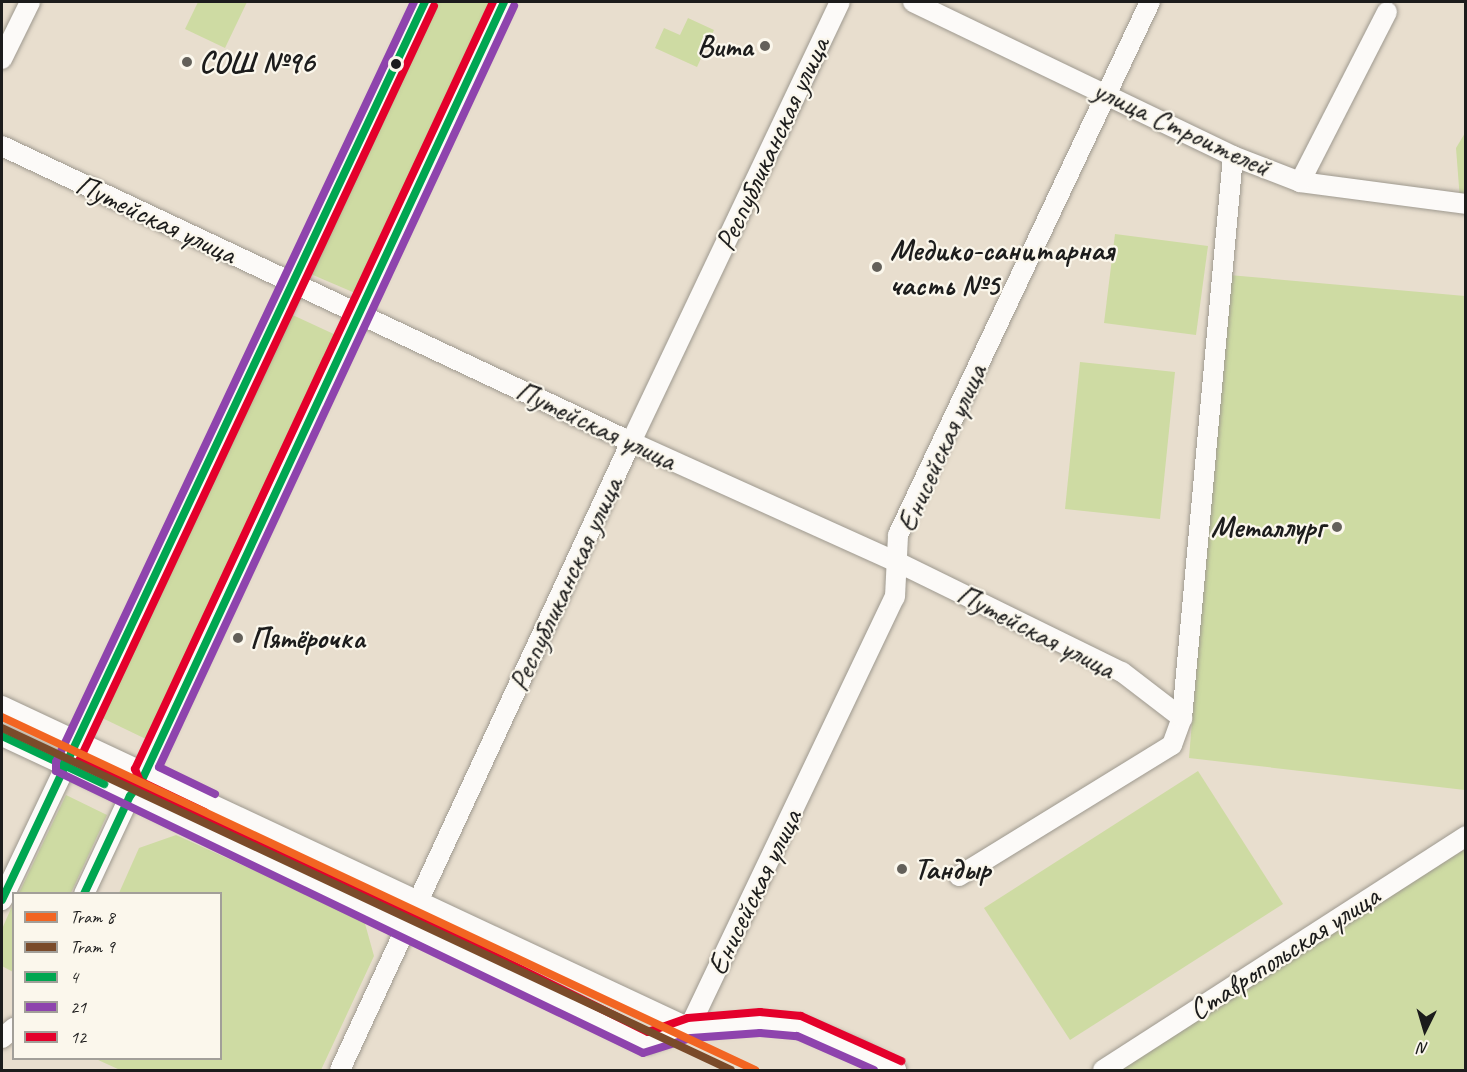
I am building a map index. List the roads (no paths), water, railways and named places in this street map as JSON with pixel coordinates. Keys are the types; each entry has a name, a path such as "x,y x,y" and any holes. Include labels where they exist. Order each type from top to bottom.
{"street":[{"path":"2,59 30,2"},
{"path":"2,900 294,286 425,2"},
{"path":"85,892 130,796 145,772 504,2"},
{"name":"Республиканская улица","path":"340,1071 631,442 840,2"},
{"name":"улица Строителей","path":"913,2 1106,92 1233,156 1300,182 1466,204"},
{"name":"Енисейская улица","path":"689,1028 895,597 898,535 1150,2"},
{"path":"1300,182 1387,12"},
{"name":"Путейская улица","path":"2,146 294,286 897,562 1122,672 1182,718"},
{"path":"959,876 1172,745 1182,718 1233,156"},
{"path":"2,705 689,1028"},
{"path":"2,736 408,925 647,1043 689,1028 760,1022 800,1026 860,1051 896,1071"},
{"name":"Ставропольская улица","path":"1103,1071 1466,836"}],"tram line":[{"name":"8","path":"2,717 755,1070"},
{"name":"9","path":"2,728 731,1070"}],"place":[{"name":"Вита","path":"765,46"},
{"name":"СОШ №96","path":"187,62"},
{"name":"Медико-санитарная часть №5","path":"877,267"},
{"name":"Металлург","path":"1337,527"},
{"name":"Пятёрочка","path":"238,638"},
{"name":"Тандыр","path":"902,869"}]}
